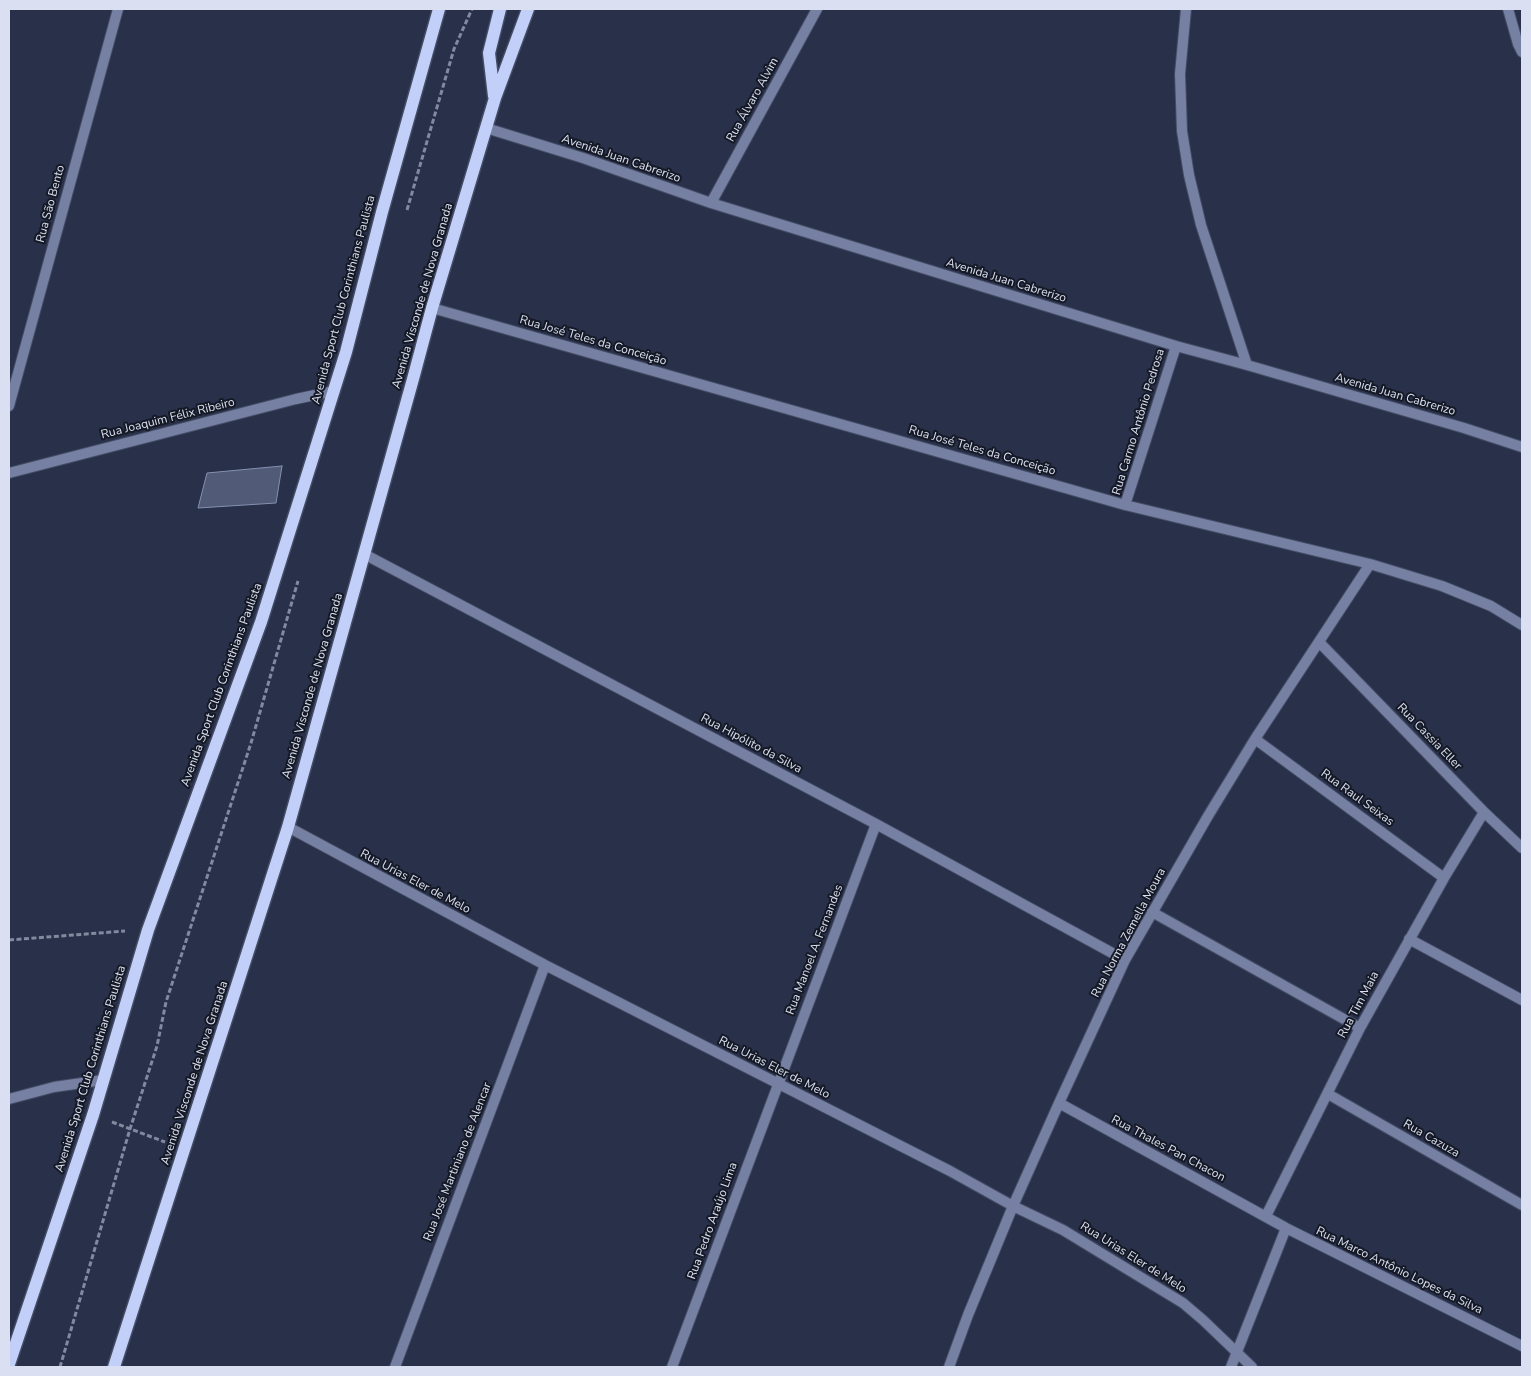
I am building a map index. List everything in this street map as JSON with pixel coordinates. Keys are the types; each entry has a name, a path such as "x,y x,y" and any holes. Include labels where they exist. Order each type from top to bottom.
{"main road":[{"name":"Avenida Sport Club Corinthians Paulista","path":"9,1364 93,1115 148,930 261,622 346,352 382,212 439,9"},
{"path":"495,98 489,53 500,9"},
{"name":"Avenida Visconde de Nova Granada","path":"114,1367 288,827 432,308 495,98 528,9"}],"street":[{"name":"Rua São Bento","path":"9,406 118,9"},
{"name":"Rua Álvaro Alvim","path":"711,203 817,9"},
{"path":"1186,9 1180,74 1182,131 1189,174 1201,225 1248,365"},
{"path":"1508,9 1522,52"},
{"name":"Avenida Juan Cabrerizo","path":"486,128 583,158 711,203 1176,346 1464,428 1522,447"},
{"name":"Rua José Teles da Conceição","path":"432,308 1125,505 1370,564 1442,586 1491,606 1522,625"},
{"name":"Rua Carmo Antônio Pedrosa","path":"1125,505 1176,346"},
{"name":"Rua Joaquim Félix Ribeiro","path":"9,473 296,399 334,391"},
{"name":"Rua Hipólito da Silva","path":"364,554 876,824 1126,960"},
{"name":"Rua Norma Zemella Moura","path":"948,1367 1013,1206 1058,1103 1126,960 1152,912 1255,739 1370,564"},
{"name":"Rua Cassia Eller","path":"1319,642 1484,812 1522,848"},
{"name":"Rua Raul Seixas","path":"1255,739 1444,878"},
{"name":"Rua Tim Maia","path":"1266,1216 1360,1028 1444,878 1484,812"},
{"name":"Rua Manoel A. Fernandes","path":"777,1084 876,824"},
{"name":"Rua Urias Eler de Melo","path":"288,827 545,965 1013,1206 1064,1230 1183,1304 1203,1320 1252,1367"},
{"path":"1152,912 1360,1028"},
{"path":"1409,939 1522,1000"},
{"name":"Rua José Martiniano de Alencar","path":"394,1367 545,965"},
{"path":"9,1099 54,1088 102,1080"},
{"name":"Rua Pedro Araújo Lima","path":"672,1367 777,1084"},
{"name":"Rua Cazuza","path":"1328,1094 1522,1205"},
{"name":"Rua Thales Pan Chacon","path":"1058,1103 1266,1216"},
{"name":"Rua Marco Antônio Lopes da Silva","path":"1266,1216 1286,1228 1522,1346"},
{"path":"1231,1367 1286,1228"}],"path":[{"path":"405,217 454,49 472,9"},
{"path":"60,1367 130,1129 157,1046 166,1002 251,743 300,574"},
{"path":"9,940 148,930"},
{"path":"93,1115 185,1150"}],"building":[{"path":"282,466 276,503 198,508 207,473"}]}
